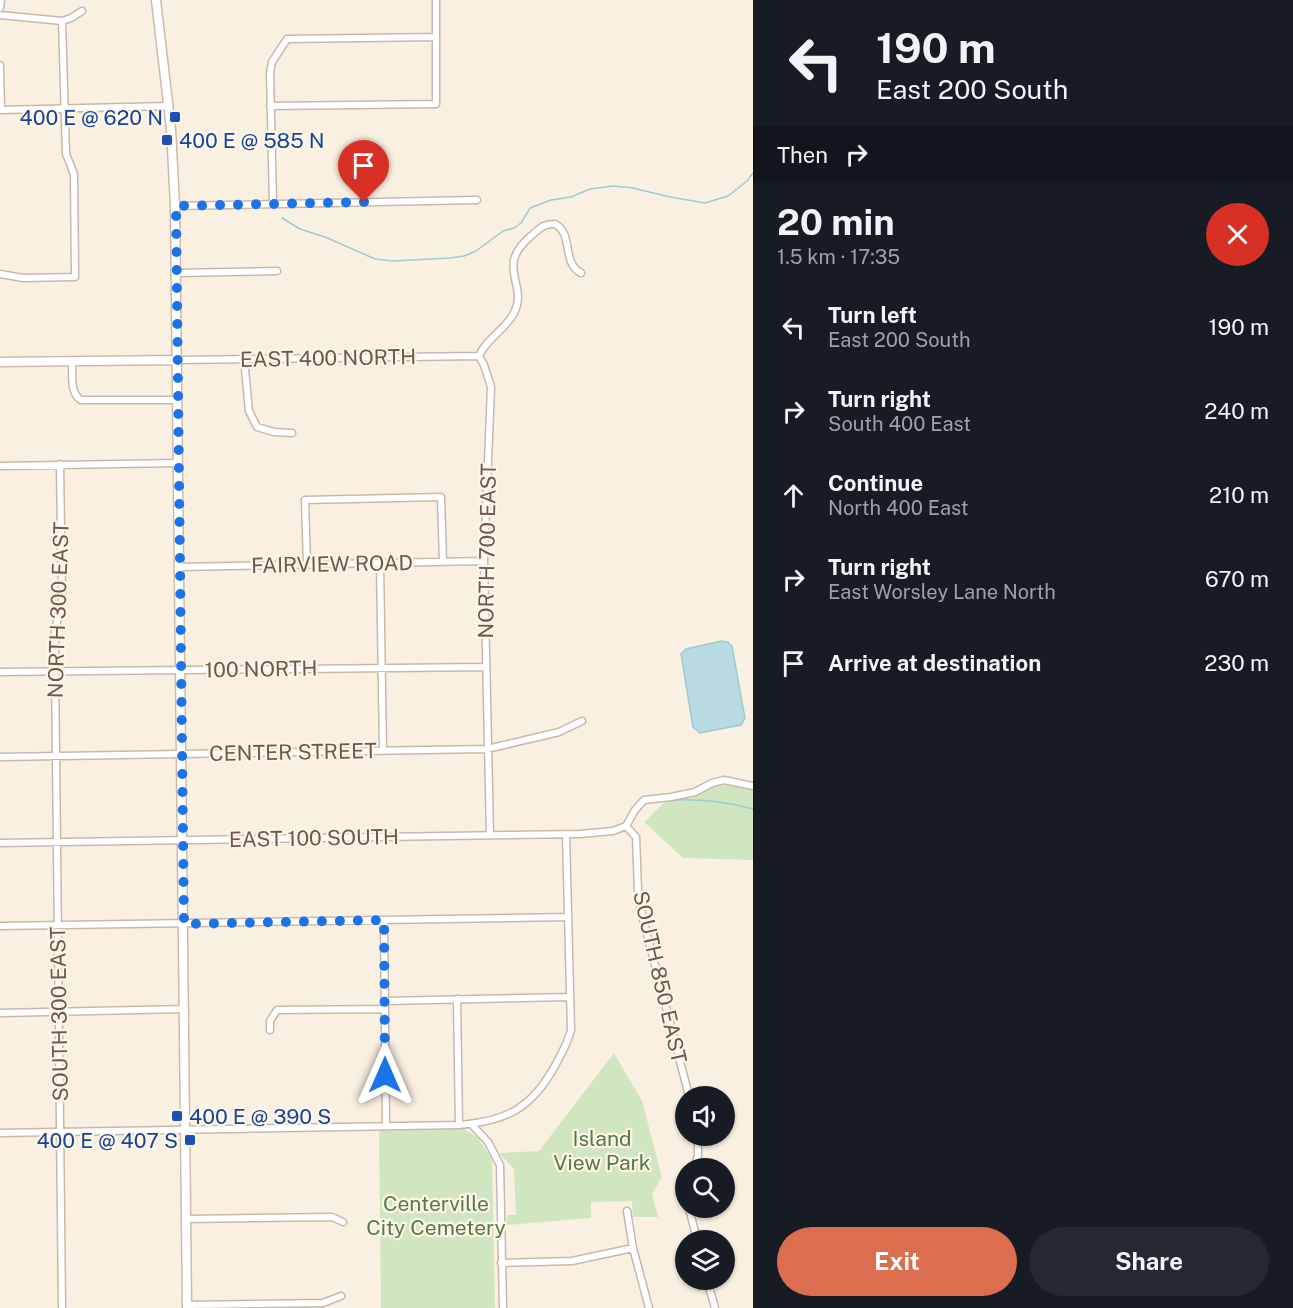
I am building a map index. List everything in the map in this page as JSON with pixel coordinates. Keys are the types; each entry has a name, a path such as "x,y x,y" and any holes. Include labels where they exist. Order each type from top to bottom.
{"street":[{"path":"0,8 1,0"},
{"path":"156,0 169,106 176,206 187,1307 323,1303 340,1296"},
{"path":"270,106 436,104 436,0"},
{"path":"0,15 63,21 82,11"},
{"path":"0,274 23,278 75,277 74,174 66,154 63,21"},
{"path":"273,204 270,73 272,62 287,39 436,37"},
{"path":"0,66 0,110 169,106"},
{"path":"176,206 477,201"},
{"path":"479,356 484,345 503,327 516,308 513,260 516,251 543,226 555,224 563,230 571,265 581,273"},
{"path":"176,273 277,271"},
{"name":"EAST 400 NORTH","path":"177,360 479,356"},
{"name":"NORTH 700 EAST","path":"479,356 491,387 484,561 490,835"},
{"path":"244,359 249,411 256,427 274,432 292,432"},
{"path":"0,362 177,360"},
{"path":"72,361 73,389 76,397 86,401 177,400"},
{"path":"0,466 178,463"},
{"name":"NORTH 300 EAST","path":"55,756 55,630 62,600 60,464"},
{"path":"307,564 305,501 441,497 443,562"},
{"name":"FAIRVIEW ROAD","path":"179,567 484,561"},
{"path":"380,563 383,751"},
{"name":"100 NORTH","path":"0,672 486,667"},
{"name":"CENTER STREET","path":"0,757 487,749 559,732 582,721"},
{"name":"SOUTH 300 EAST","path":"55,756 62,1308"},
{"path":"626,826 644,800 694,792 724,780 753,786"},
{"name":"EAST 100 SOUTH","path":"0,843 566,834 613,831 626,826"},
{"name":"SOUTH 850 EAST","path":"626,826 636,837 638,890 642,915 686,1086"},
{"path":"0,1133 459,1125 505,1117 523,1107 537,1094 568,1042 571,1030 566,834"},
{"path":"0,926 568,917"},
{"path":"384,920 386,1126"},
{"path":"270,1030 270,1021 277,1010 457,999 570,997"},
{"path":"457,999 459,1125"},
{"path":"0,1013 185,1009"},
{"path":"471,1124 488,1142 500,1165 503,1308"},
{"path":"627,1211 633,1248 649,1308"},
{"path":"186,1219 332,1217 343,1222"},
{"path":"501,1263 572,1261 633,1248"},
{"path":"710,1290 715,1308"}],"green space":[{"path":"719,782 753,789 753,860 683,858 644,822 670,797"},
{"name":"Island View Park","path":"614,1053 642,1101 662,1177 652,1194 658,1217 633,1217 632,1201 591,1202 591,1218 507,1225 507,1215 516,1215 514,1169 499,1153 539,1151"},
{"name":"Centerville City Cemetery","path":"464,1129 477,1137 492,1159 495,1308 381,1308 379,1131"}],"water":[{"path":"721,641 728,642 732,646 745,718 741,725 700,733 693,727 681,654 686,649"}],"waterway":[{"path":"282,218 300,229 325,237 375,259 393,261 450,258 476,251 503,231 514,228 521,223 530,208 551,200 571,197 590,189 613,186 633,188 705,203 728,196 747,181 753,173"},
{"path":"674,800 733,804 753,809"}],"place":[{"name":"400 E @ 620 N","path":"175,117"},
{"name":"400 E @ 585 N","path":"167,140"},
{"name":"400 E @ 390 S","path":"177,1116"},
{"name":"400 E @ 407 S","path":"190,1140"}],"route":[{"path":"364,202 176,206 184,924 384,920 385,1075"}]}
